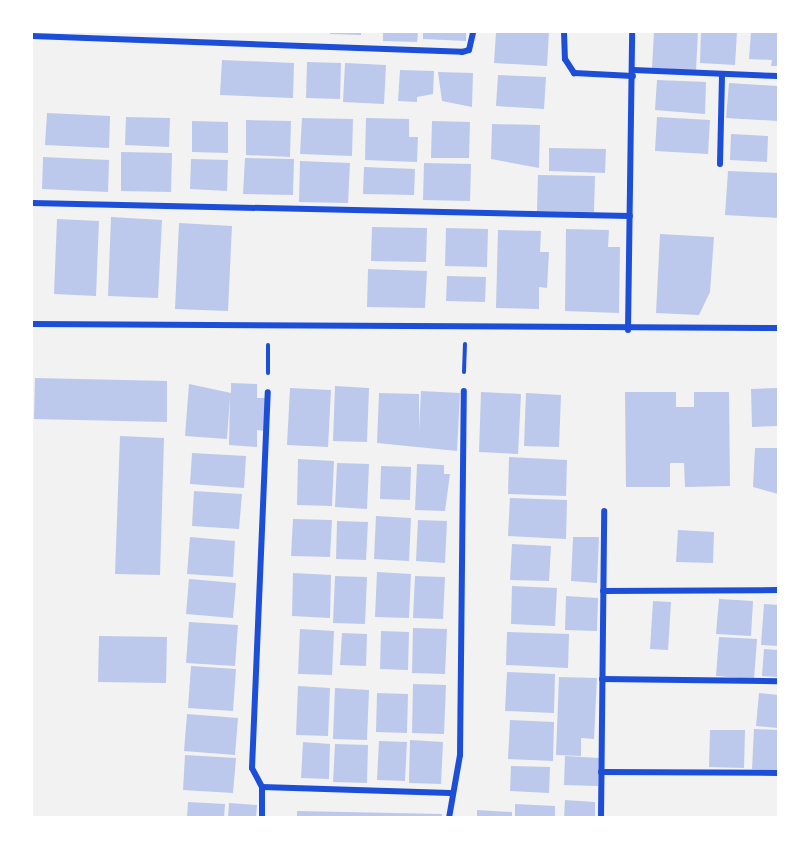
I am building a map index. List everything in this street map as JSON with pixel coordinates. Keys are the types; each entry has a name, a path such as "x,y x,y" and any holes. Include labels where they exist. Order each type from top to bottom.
{"street":[{"path":"130,32 130,39"},
{"path":"32,36 462,52 469,50 473,32"},
{"path":"564,32 565,59 574,73 778,76"},
{"path":"628,330 632,32"},
{"path":"720,164 722,74"},
{"path":"32,203 630,216"},
{"path":"32,324 628,330 778,328"},
{"path":"449,818 450,793 460,755 464,391"},
{"path":"262,818 262,787 252,768 268,392"},
{"path":"601,818 603,511"},
{"path":"603,591 778,590"},
{"path":"602,679 778,681"},
{"path":"601,772 778,773"},
{"path":"262,787 450,793"}],"path":[{"path":"268,392 269,325"},
{"path":"464,391 465,327"}],"building":[{"path":"330,32 361,32 361,35 330,34"},
{"path":"383,32 418,32 417,42 383,41"},
{"path":"423,32 466,32 466,41 423,39"},
{"path":"496,32 549,32 547,66 494,63"},
{"path":"654,32 698,32 696,70 652,68"},
{"path":"701,32 737,32 735,65 700,63"},
{"path":"751,32 778,32 778,66 771,66 772,60 749,59"},
{"path":"222,60 294,63 293,98 220,95"},
{"path":"307,62 341,63 340,99 306,98"},
{"path":"345,63 386,65 384,104 343,102"},
{"path":"400,70 434,71 433,94 417,97 417,102 398,101"},
{"path":"438,72 473,73 472,107 442,101"},
{"path":"498,75 546,77 544,109 496,106"},
{"path":"657,80 706,82 705,114 655,110"},
{"path":"729,83 778,86 778,121 726,118"},
{"path":"47,113 110,116 109,148 45,145"},
{"path":"126,117 170,118 169,147 125,145"},
{"path":"657,117 710,120 708,154 655,151"},
{"path":"302,118 353,119 352,156 300,154"},
{"path":"366,118 409,119 409,137 418,137 417,162 365,160"},
{"path":"246,120 291,121 290,157 246,155"},
{"path":"192,121 228,122 228,153 192,152"},
{"path":"432,121 470,122 469,158 431,158"},
{"path":"492,124 540,125 539,168 491,159"},
{"path":"731,134 768,136 767,162 730,160"},
{"path":"549,148 606,149 605,173 549,171"},
{"path":"121,152 172,153 171,192 121,191"},
{"path":"43,157 109,160 108,192 42,189"},
{"path":"245,158 294,159 293,195 243,194"},
{"path":"191,159 228,160 227,191 190,189"},
{"path":"300,161 350,163 348,203 299,202"},
{"path":"424,163 471,164 470,201 423,200"},
{"path":"364,167 415,169 414,195 363,194"},
{"path":"728,171 778,173 778,218 725,215"},
{"path":"538,175 595,176 594,212 537,211"},
{"path":"111,217 162,220 158,298 108,296"},
{"path":"57,219 99,221 96,296 54,294"},
{"path":"179,223 232,226 228,311 175,309"},
{"path":"372,227 427,228 426,262 371,261"},
{"path":"446,228 488,229 487,267 445,266"},
{"path":"566,229 609,230 608,247 620,247 619,313 565,311"},
{"path":"498,230 541,231 540,252 549,252 547,288 539,287 539,309 496,308"},
{"path":"660,234 714,237 710,292 699,315 656,313"},
{"path":"368,269 427,271 425,308 367,307"},
{"path":"447,276 486,277 485,302 446,301"},
{"path":"35,378 167,381 167,422 34,419"},
{"path":"231,383 257,384 257,398 266,398 265,431 257,430 257,447 229,445 230,397 227,439 185,436 189,384 231,393"},
{"path":"335,386 369,388 367,442 333,441"},
{"path":"290,388 331,390 328,447 287,445"},
{"path":"778,388 778,426 752,427 751,389"},
{"path":"421,391 460,393 457,451 377,443 379,393 419,394 419,430"},
{"path":"481,392 521,394 518,454 479,452"},
{"path":"625,392 676,392 676,407 694,407 694,392 729,392 730,486 685,487 684,463 670,463 670,487 626,487"},
{"path":"526,393 561,395 559,447 524,446"},
{"path":"120,436 164,438 160,575 115,574"},
{"path":"755,448 778,448 778,494 753,487"},
{"path":"192,453 246,456 244,488 190,484"},
{"path":"509,457 567,460 566,496 508,494"},
{"path":"298,459 334,461 332,506 297,505"},
{"path":"337,463 369,464 367,509 335,507"},
{"path":"417,464 444,465 444,474 450,474 445,511 415,510"},
{"path":"381,466 411,467 410,500 380,499"},
{"path":"194,491 242,494 239,529 192,526"},
{"path":"510,498 567,500 566,539 508,536"},
{"path":"376,516 411,518 409,561 374,559"},
{"path":"293,519 332,520 330,557 291,556"},
{"path":"418,520 447,521 445,563 416,561"},
{"path":"337,521 368,522 366,560 336,559"},
{"path":"678,530 714,532 713,563 676,562"},
{"path":"190,537 235,541 233,577 187,574"},
{"path":"573,537 599,537 597,583 571,581"},
{"path":"512,544 551,546 549,581 510,580"},
{"path":"377,572 411,574 409,618 375,617"},
{"path":"293,573 331,575 330,618 292,616"},
{"path":"335,576 367,577 365,624 333,623"},
{"path":"415,576 445,577 443,619 413,618"},
{"path":"189,579 236,583 233,618 186,614"},
{"path":"512,586 557,588 555,626 511,624"},
{"path":"566,596 598,598 597,631 565,630"},
{"path":"719,599 753,601 751,636 716,634"},
{"path":"653,601 671,602 668,650 650,649"},
{"path":"764,604 778,605 778,646 761,645"},
{"path":"189,622 238,625 235,666 186,663"},
{"path":"413,628 447,629 445,674 412,673"},
{"path":"300,629 334,631 332,675 298,674"},
{"path":"381,631 409,632 408,670 380,669"},
{"path":"507,632 569,634 568,668 506,665"},
{"path":"342,633 367,634 366,666 340,665"},
{"path":"99,636 167,637 166,683 98,682"},
{"path":"719,637 757,639 754,679 716,676"},
{"path":"764,649 778,650 778,677 762,676"},
{"path":"191,666 236,669 233,711 188,708"},
{"path":"507,672 555,674 554,713 505,711"},
{"path":"559,677 597,678 594,739 581,738 581,756 556,755"},
{"path":"413,684 446,685 444,734 412,733"},
{"path":"298,686 330,688 328,736 296,735"},
{"path":"335,688 369,690 367,740 333,739"},
{"path":"377,693 408,694 407,733 376,732"},
{"path":"759,693 778,695 778,728 756,726"},
{"path":"187,714 238,718 235,755 184,751"},
{"path":"510,720 554,722 553,761 508,759"},
{"path":"754,729 778,730 778,770 752,769"},
{"path":"710,730 745,730 744,768 709,767"},
{"path":"410,740 443,742 441,784 409,783"},
{"path":"379,741 407,742 405,781 377,780"},
{"path":"303,742 330,744 329,779 301,778"},
{"path":"335,744 368,745 367,783 333,782"},
{"path":"185,755 236,758 233,793 183,790"},
{"path":"565,756 599,758 598,786 564,785"},
{"path":"511,766 550,767 549,793 510,791"},
{"path":"565,800 595,802 595,818 564,818"},
{"path":"188,802 225,804 224,818 187,818"},
{"path":"229,803 257,805 256,818 228,818"},
{"path":"515,804 555,806 555,818 515,818"},
{"path":"477,810 512,812 512,818 477,818"},
{"path":"297,811 442,814 442,818 297,818"}]}
